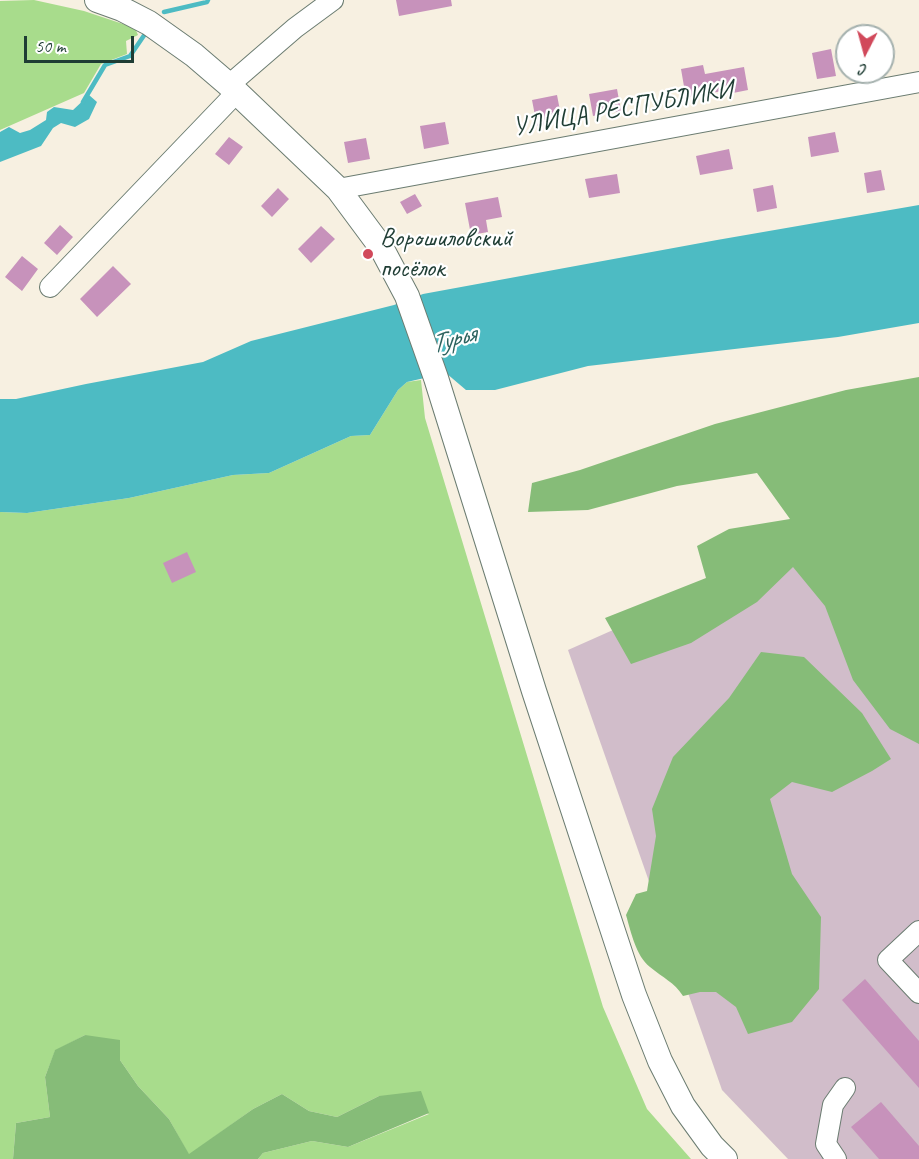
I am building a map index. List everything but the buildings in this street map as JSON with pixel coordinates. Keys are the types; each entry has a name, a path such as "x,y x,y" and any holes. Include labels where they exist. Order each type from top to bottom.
{"main road":[{"path":"97,0 122,9 149,23 194,55 233,88 338,189 381,247 407,296 436,378 534,691 634,995 660,1061 683,1106 724,1159"}],"street":[{"path":"50,287 233,88 295,28 333,0"},
{"name":"УЛИЦА РЕСПУБЛИКИ","path":"338,189 919,82"},
{"path":"919,931 888,960 919,993"},
{"path":"836,1159 826,1144 833,1105 845,1088"}],"shaded area":[{"path":"919,494 919,1159 788,1159 722,1090 568,650"}],"green space":[{"path":"34,0 84,11 135,28 138,35 126,41 127,54 101,64 84,93 0,130 0,1"},
{"path":"919,377 919,744 890,729 853,680 825,606 793,567 757,602 691,643 631,664 605,618 706,578 697,546 729,529 790,519 757,473 677,486 588,510 528,512 532,483 580,470 715,424 846,390"},
{"path":"421,380 425,418 603,1007 647,1109 691,1159 258,1159 263,1153 312,1141 348,1147 429,1114 379,1096 337,1117 309,1111 282,1094 253,1109 189,1155 169,1119 138,1086 120,1060 85,1035 55,1051 45,1077 50,1117 16,1123 13,1159 0,1159 0,512 27,513 129,498 233,475 269,473 351,436 370,435 398,390 407,382"},
{"path":"761,652 804,657 862,713 891,759 832,792 792,782 770,799 792,874 821,917 819,989 792,1022 748,1034 736,1007 716,992 700,992 683,996 645,962 635,943 626,915 636,894 647,891 656,836 652,809 673,757 729,698"},
{"path":"85,1035 120,1040 120,1060 138,1086 169,1119 189,1154 253,1109 282,1094 309,1111 337,1117 379,1096 421,1091 429,1113 348,1147 312,1141 263,1153 258,1159 13,1159 16,1123 50,1117 45,1077 55,1050"}],"water":[{"path":"89,95 97,102 89,119 75,127 61,123 53,128 41,146 0,162 0,132 9,127 20,133 30,130 46,120 47,112 54,107 73,110"},
{"name":"Турья","path":"919,205 919,323 838,337 588,366 495,390 466,390 446,373 407,382 398,390 370,435 351,436 269,473 233,475 129,498 27,513 0,512 0,399 16,399 203,362 251,341 394,305 423,294"}],"waterway":[{"path":"164,12 208,0"},
{"path":"83,102 105,65 130,56 145,34"}],"place":[{"name":"Ворошиловский посёлок","path":"368,254"}]}
